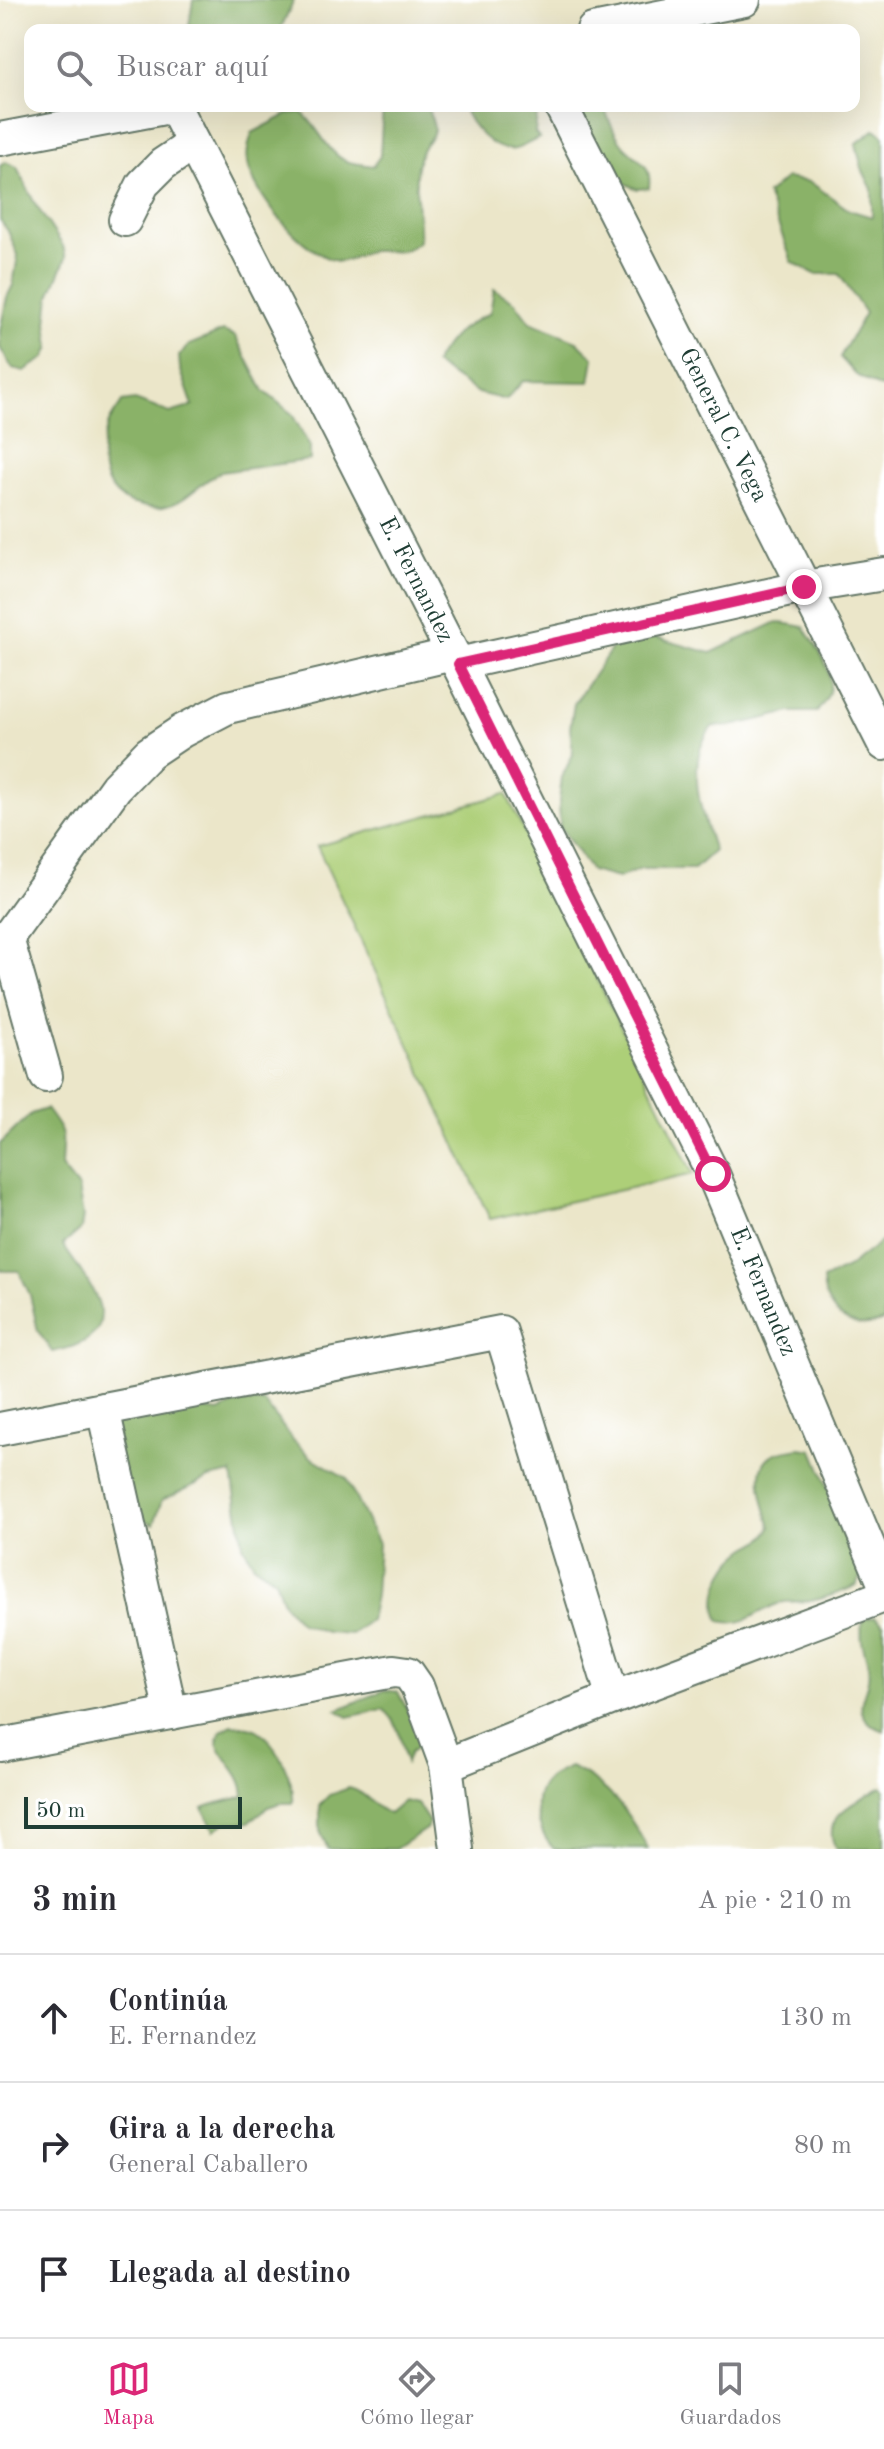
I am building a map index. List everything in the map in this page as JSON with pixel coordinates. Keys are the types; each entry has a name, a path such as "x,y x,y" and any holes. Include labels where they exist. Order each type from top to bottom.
{"street":[{"path":"602,24 621,12 744,0"},
{"path":"0,139 142,112"},
{"name":"E. Fernandez","path":"177,112 713,1174 884,1583"},
{"name":"General C. Vega","path":"564,112 884,744"},
{"path":"125,220 143,184 163,164 193,144"},
{"path":"46,1076 4,929 116,787 149,753 182,731 228,707 804,587 884,574"},
{"path":"0,1429 501,1332 613,1698"},
{"path":"103,1409 171,1713"},
{"path":"446,1765 884,1596"},
{"path":"0,1745 394,1671 408,1673 417,1686 446,1765 457,1849"}],"green space":[{"path":"193,0 294,0 283,24 189,24"},
{"path":"301,112 339,157 373,166 380,156 383,112 429,112 434,131 422,149 417,168 419,241 402,250 372,251 337,261 310,248 282,222 260,191 248,163 252,133 288,114"},
{"path":"537,112 535,133 539,138 515,149 499,147 476,129 466,113"},
{"path":"572,112 606,112 621,142 646,168 649,188 637,189 610,177"},
{"path":"875,129 884,136 884,383 881,388 856,375 840,357 865,313 839,274 815,274 792,262 767,194 786,178 810,182 849,210 872,217 872,189 862,169 856,144"},
{"path":"5,162 17,167 34,202 63,246 66,258 50,296 47,322 50,347 45,358 24,371 12,368 0,348 0,330 18,255 0,220 0,166"},
{"path":"494,289 515,302 530,322 577,341 594,358 590,382 523,381 506,400 478,393 434,364 457,333 490,313"},
{"path":"223,331 235,336 264,391 292,414 310,447 310,460 221,472 186,497 163,507 147,507 125,500 109,484 104,473 103,448 109,423 122,402 135,400 170,413 193,406 179,356 189,345"},
{"path":"777,622 804,627 827,668 830,678 828,695 817,712 791,712 736,725 712,727 699,756 697,772 700,804 714,851 694,869 641,869 618,878 591,871 560,827 559,801 562,777 573,754 570,728 574,704 616,642 639,633 711,653"},
{"path":"506,794 693,1174 490,1219 317,846"},
{"path":"46,1109 61,1131 61,1167 78,1188 83,1216 81,1229 63,1245 85,1278 100,1309 100,1323 93,1335 78,1345 52,1352 38,1331 30,1295 19,1271 0,1269 0,1144 31,1114"},
{"path":"884,1239 884,1321 861,1325 851,1323 829,1303 823,1280 847,1268"},
{"path":"240,1402 264,1402 293,1440 311,1457 346,1478 378,1544 370,1620 351,1634 326,1632 300,1623 283,1603 275,1579 254,1565 243,1545 232,1473 209,1478 162,1500 154,1524 129,1514 105,1425 169,1404 219,1412"},
{"path":"800,1448 813,1450 863,1573 857,1585 834,1594 810,1601 784,1602 738,1622 720,1621 716,1603 724,1574 735,1558 762,1540 771,1527 761,1488 762,1468 774,1454"},
{"path":"875,1617 884,1625 884,1731 868,1721 861,1707 869,1672 861,1628 863,1619"},
{"path":"385,1690 398,1692 415,1725 420,1745 410,1752 406,1763 396,1727 383,1709 348,1717 337,1710"},
{"path":"232,1725 254,1729 271,1744 288,1774 293,1803 268,1807 249,1822 225,1823 214,1830 203,1808 244,1796 237,1774 217,1743 221,1731"},
{"path":"570,1767 607,1791 633,1823 648,1849 554,1849 540,1825 538,1795 548,1779"},
{"path":"881,1787 884,1789 884,1849 836,1849 832,1827 836,1819 851,1805"},
{"path":"349,1788 360,1792 389,1814 404,1801 417,1804 429,1822 427,1828 395,1849 328,1849 320,1831 320,1805 329,1795"}],"route":[{"path":"713,1174 458,664 804,587"}]}
